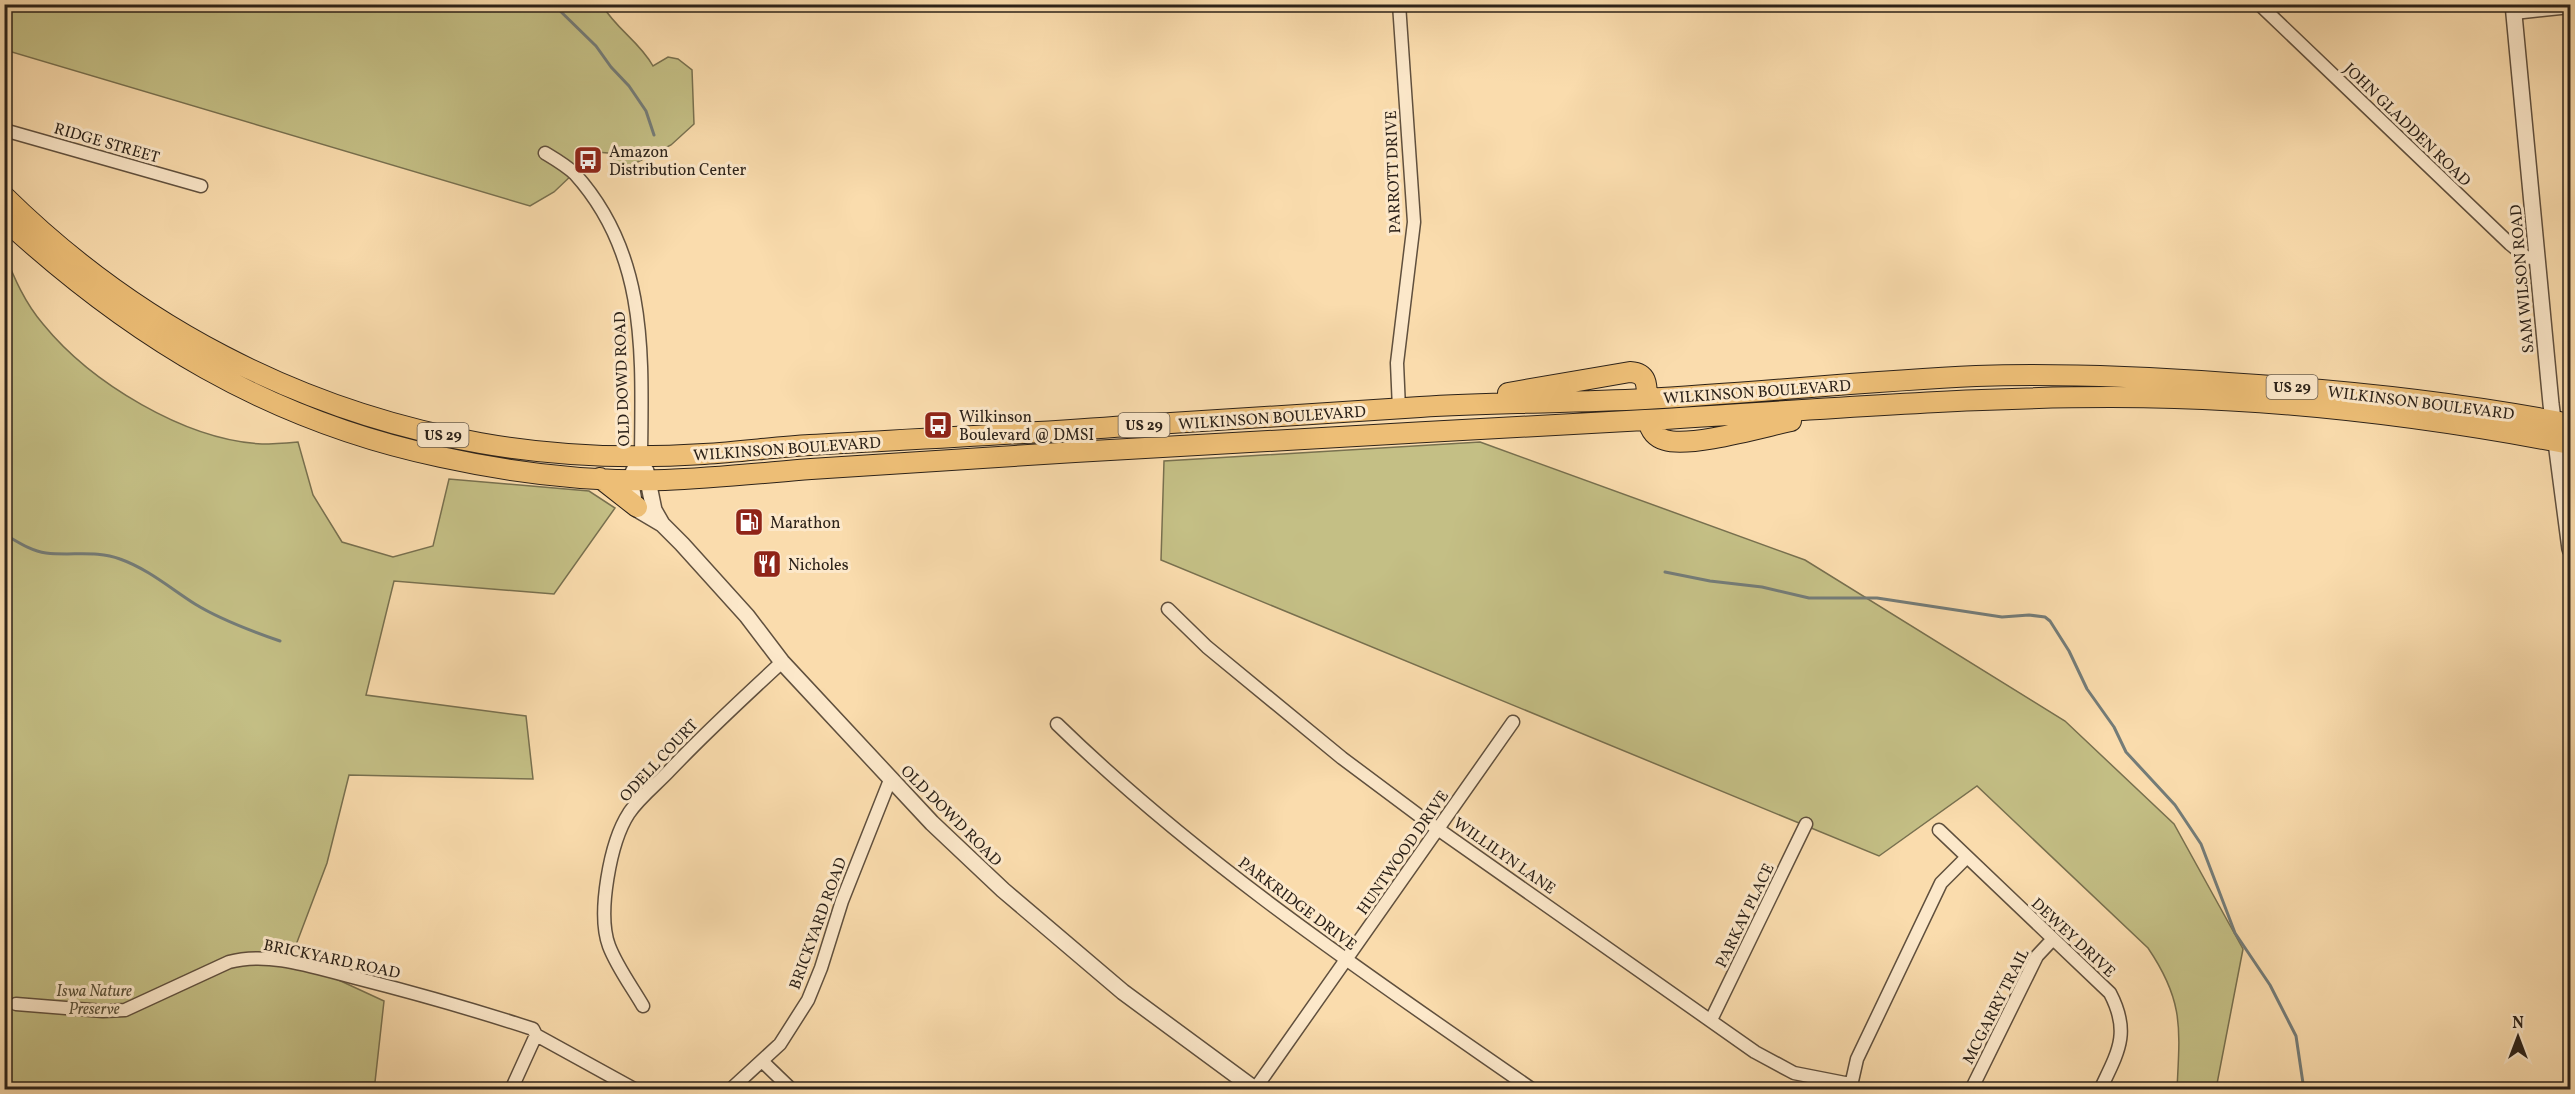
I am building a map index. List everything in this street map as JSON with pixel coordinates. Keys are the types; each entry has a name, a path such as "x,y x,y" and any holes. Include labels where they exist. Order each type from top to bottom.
{"main road":[{"path":"4,186 36,227"},
{"name":"WILKINSON BOULEVARD","path":"4,196 36,227 119,294 265,400 315,421 398,447 479,465 600,478 639,480 714,477 1143,447 1648,420 1649,427 1656,436 1676,442 1876,406 1979,400 2173,398 2292,404 2441,422 2563,442"},
{"name":"WILKINSON BOULEVARD","path":"4,219 87,291 163,344 354,412 395,424 481,443 526,450 641,456 711,454 802,446 992,436 1421,407 1647,399 1977,376 2112,377 2340,391 2439,402 2562,422"},
{"path":"1421,407 1630,372 1644,377 1647,384 1647,399"},
{"path":"600,478 638,507"}],"street":[{"name":"PARROTT DRIVE","path":"1399,4 1414,222 1397,363 1399,409"},
{"name":"JOHN GLADDEN ROAD","path":"2259,4 2510,244 2526,257 2538,259"},
{"path":"2513,9 2571,8"},
{"name":"SAM WILSON ROAD","path":"2513,9 2538,259 2562,422 2571,549"},
{"name":"RIDGE STREET","path":"4,130 201,186"},
{"name":"OLD DOWD ROAD","path":"545,153 573,173 593,199 612,230 628,265 636,297 639,329 641,456 639,480 649,494 662,524 724,589 782,662 890,780 962,852 1123,992 1255,1089"},
{"path":"2112,377 2112,398"},
{"path":"1647,399 1648,420"},
{"path":"638,507 634,501 639,480"},
{"name":"OLD DOWD ROAD","path":"638,507 640,511 662,524"},
{"name":"WILLILYN LANE","path":"1168,609 1208,647 1314,736 1438,828 1755,1052 1794,1073 1850,1087"},
{"name":"ODELL COURT","path":"643,1006 609,946 603,908 605,888 624,826 629,814 642,798 720,718 782,662"},
{"name":"HUNTWOOD DRIVE","path":"1255,1089 1513,722"},
{"name":"PARKRIDGE DRIVE","path":"1057,724 1093,760 1242,883 1346,960 1533,1089"},
{"name":"BRICKYARD ROAD","path":"730,1089 763,1062 786,1036 808,1000 821,968 842,901 890,780"},
{"name":"PARKAY PLACE","path":"1711,1020 1806,824"},
{"name":"DEWEY DRIVE","path":"1939,830 2110,993 2118,1010 2122,1027 2120,1047 2100,1089"},
{"path":"1850,1087 1857,1059 1941,883 1967,857"},
{"name":"MCGARRY TRAIL","path":"1971,1089 2037,956 2052,940"},
{"name":"BRICKYARD ROAD","path":"15,1004 103,1011 126,1010 217,966 244,958 257,957 326,971 412,993 533,1029 536,1035 636,1089"},
{"path":"511,1089 536,1035"},
{"path":"763,1062 792,1089"}],"green space":[{"path":"4,5 602,5 653,66 668,57 678,59 692,70 694,124 671,145 622,170 608,153 596,152 554,192 530,206 5,50"},
{"name":"Iswa Nature Preserve","path":"4,252 20,290 43,324 63,346 113,387 142,405 202,432 232,440 262,444 298,442 313,495 342,542 393,557 433,546 449,479 589,491 615,508 554,594 394,581 366,695 526,716 533,779 349,775 327,863 291,958 384,1001 375,1082 329,1083 330,1090 5,1089"},
{"path":"1480,442 1805,560 2065,721 2174,824 2243,949 2216,1089 2177,1089 2179,1032 2174,1000 2160,967 2148,948 1977,786 1879,856 1161,560 1164,461"}],"waterway":[{"path":"553,4 596,46 629,86 646,111 654,135"},
{"path":"4,534 40,552 102,555 120,559 149,573 215,615 280,641"},
{"path":"1665,572 1710,581 1762,587 1809,598 1877,598 2002,617 2029,615 2045,617 2050,621 2069,651 2087,689 2114,727 2126,752 2175,805 2201,844 2235,933 2270,985 2296,1036 2304,1090"}],"place":[{"name":"Amazon Distribution Center","path":"588,160"},
{"name":"Wilkinson Boulevard @ DMSI","path":"938,425"},
{"name":"Marathon","path":"749,522"},
{"name":"Nicholes","path":"767,564"}]}
